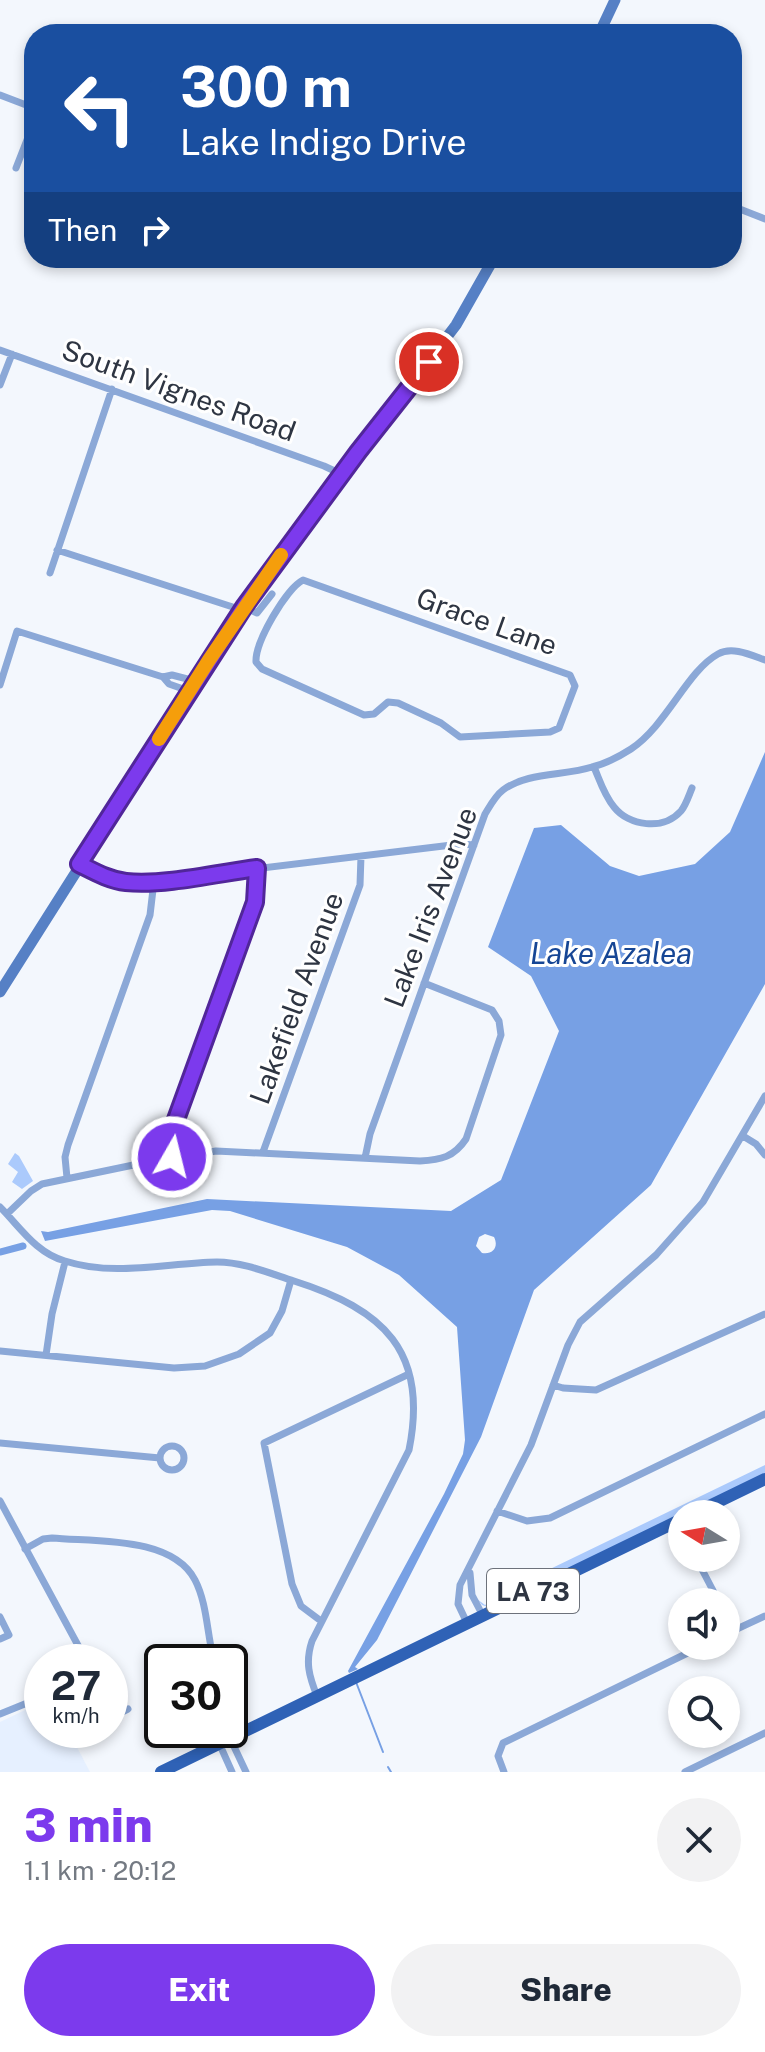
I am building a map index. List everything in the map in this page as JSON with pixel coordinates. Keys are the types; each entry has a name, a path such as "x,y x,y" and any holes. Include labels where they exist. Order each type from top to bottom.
{"main road":[{"path":"722,1500 765,1479"},
{"name":"LA 73","path":"248,1729 668,1530"},
{"name":"LA 73","path":"161,1772 209,1748"}],"street":[{"path":"604,24 615,0"},
{"path":"0,95 24,104"},
{"path":"16,168 24,148"},
{"path":"742,210 765,219"},
{"path":"0,992 243,609 341,474 456,325 488,268"},
{"path":"0,362 5,352"},
{"path":"0,385 5,352"},
{"name":"South Vignes Road","path":"5,352 341,474"},
{"path":"50,573 112,389"},
{"path":"57,550 257,613 272,594"},
{"name":"Grace Lane","path":"307,580 566,673 572,677 575,686 561,725 550,732 464,738 455,736 441,723 395,702 385,704 371,715 362,714 258,665 255,658 257,650 283,602 297,584 307,580"},
{"path":"259,586 283,602"},
{"path":"0,685 17,631 163,677 172,675 192,686"},
{"name":"Lake Iris Avenue","path":"365,1158 370,1134 485,814 498,794 521,781 594,767 628,751 645,739 702,667 719,652 739,651 765,660"},
{"path":"594,767 603,791 615,809 630,820 648,825 669,819 681,810 692,788"},
{"path":"79,864 104,877 127,882 154,881 460,844 474,845"},
{"name":"Lakefield Avenue","path":"263,1152 360,885 361,856"},
{"path":"172,1157 170,1149 174,1125 255,902 257,868"},
{"path":"67,1178 65,1157 68,1145 150,915 154,881"},
{"path":"7,1214 42,1184 172,1157 216,1151 437,1161 458,1150 466,1139 498,1047 501,1035 499,1021 492,1010 424,983"},
{"path":"467,1623 458,1598 460,1585 531,1445 568,1345 580,1322 656,1255 703,1202 765,1096"},
{"path":"743,1136 756,1144 765,1155"},
{"path":"0,1207 39,1247 65,1262 108,1268 218,1262 246,1265 333,1294 361,1308 392,1337 409,1374 413,1412 408,1451 312,1641 307,1661 317,1696"},
{"path":"46,1355 65,1262"},
{"path":"0,1349 174,1368 205,1366 253,1346 270,1333 282,1311 291,1280"},
{"path":"553,1385 596,1390 765,1314"},
{"path":"321,1621 301,1606 292,1584 264,1443 409,1374"},
{"path":"497,1511 527,1521 550,1518 765,1414"},
{"path":"0,1443 160,1458"},
{"path":"0,1501 77,1644"},
{"path":"25,1549 43,1539 52,1538 150,1547 170,1554 187,1568 200,1590 210,1644"},
{"path":"470,1569 469,1585 483,1616"},
{"path":"740,1627 765,1616"},
{"path":"0,1617 9,1635 0,1639"},
{"path":"504,1772 498,1761 499,1750 506,1742 673,1660"},
{"path":"0,1714 24,1704"},
{"path":"685,1772 765,1733"},
{"path":"227,1748 232,1772"},
{"path":"230,1748 246,1772"}],"shaded area":[{"path":"15,1153 33,1181 22,1189 12,1182 18,1172 8,1164"},
{"path":"765,1465 765,1475 713,1500 693,1500"},
{"path":"668,1512 668,1522 491,1608 482,1605 477,1599 485,1605 501,1594 516,1591 515,1586"},
{"path":"24,1711 24,1748 77,1748 90,1772 0,1772 0,1722"}],"water":[{"name":"Lake Azalea","path":"765,752 765,984 651,1185 534,1290 481,1437 377,1640 355,1667 358,1669 349,1673 463,1454 465,1440 457,1327 399,1275 347,1247 230,1211 212,1210 45,1241 41,1231 207,1199 451,1211 501,1180 559,1031 531,976 488,947 534,828 561,825 610,866 639,876 695,864 730,832","holes":["485,1234 494,1237 496,1244 492,1251 482,1253 476,1246 479,1237"]}],"waterway":[{"path":"0,1252 23,1246"},
{"path":"356,1682 383,1752"},
{"path":"388,1767 391,1772"}],"slow traffic":[{"path":"159,739 281,555"}],"route":[{"path":"172,1157 170,1149 174,1125 255,902 257,868 127,882 104,877 79,864 244,607 358,452 429,362"}]}
